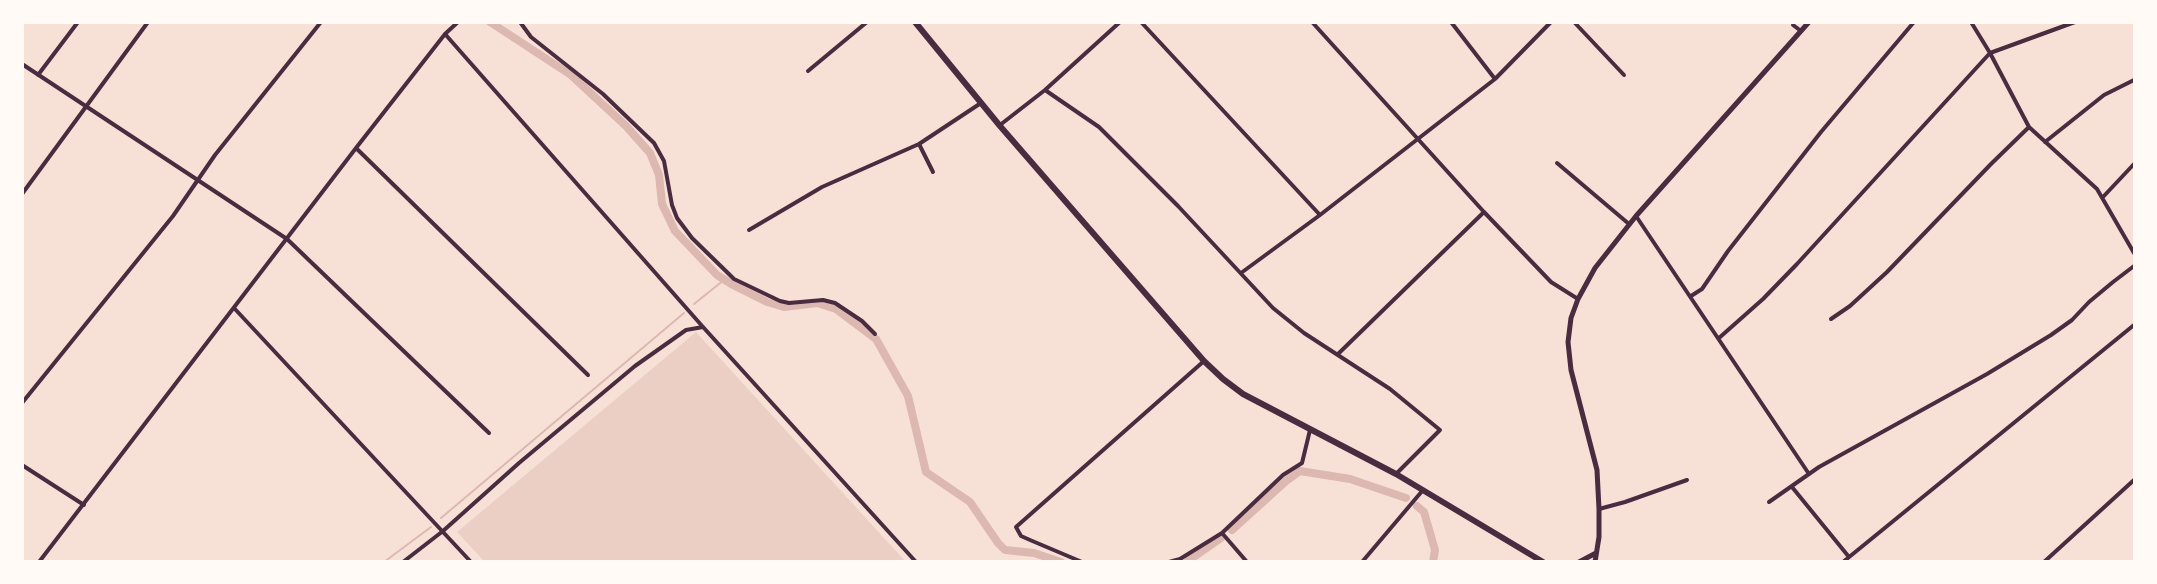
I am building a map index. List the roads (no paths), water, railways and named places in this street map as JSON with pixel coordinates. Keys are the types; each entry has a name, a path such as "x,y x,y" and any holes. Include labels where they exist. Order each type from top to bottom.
{"main road":[{"path":"915,22 1000,126 1204,361 1233,387 1396,474 1543,561"}],"street":[{"path":"38,75 78,22"},
{"path":"22,194 148,22"},
{"path":"22,403 173,216 215,155 321,22"},
{"path":"39,561 356,148 445,34 458,22"},
{"path":"520,22 531,37 603,94 654,142 664,161 672,205 677,218 692,238 734,279 780,301 789,303 823,300 836,303 862,321 875,334"},
{"path":"808,71 867,22"},
{"path":"1000,126 1045,90 1120,22"},
{"path":"1141,22 1320,215"},
{"path":"1312,22 1484,212 1551,282 1578,299"},
{"path":"1451,22 1495,79"},
{"path":"1241,273 1320,215 1495,79 1551,22"},
{"path":"1574,22 1624,75"},
{"path":"1595,561 1599,509 1595,459 1569,355 1568,331 1578,299 1595,268 1635,216 1809,22"},
{"path":"1691,296 1702,289 1728,251 1821,132 1914,22"},
{"path":"1971,22 2029,127 2089,181 2103,197 2134,253"},
{"path":"1719,338 1763,299 1797,264 1990,53 2075,22"},
{"path":"1793,25 1801,31"},
{"path":"445,34 703,327 916,561"},
{"path":"22,64 287,238 489,433"},
{"path":"2045,142 2104,95 2134,80"},
{"path":"1045,90 1099,127 1178,206 1273,308 1304,333 1389,389 1440,430 1396,474"},
{"path":"749,230 822,187 919,144 981,103"},
{"path":"1831,319 1850,306 1887,272 1990,164 2029,127"},
{"path":"919,144 933,172"},
{"path":"356,148 588,375"},
{"path":"1557,164 1629,224"},
{"path":"2103,197 2134,164"},
{"path":"1338,354 1484,212"},
{"path":"1635,216 1809,474"},
{"path":"1769,502 1828,462 1987,374 2051,335 2072,320 2089,302 2134,266"},
{"path":"234,308 471,561"},
{"path":"1843,561 2134,325"},
{"path":"403,561 443,531 635,366 686,330 703,327"},
{"path":"1082,561 1021,536 1016,527 1204,361"},
{"path":"1168,561 1180,560 1222,532 1283,475 1302,463 1310,430"},
{"path":"22,465 84,505"},
{"path":"1599,509 1688,480"},
{"path":"2044,561 2134,480"},
{"path":"1792,487 1849,556"},
{"path":"1362,561 1423,490"},
{"path":"1222,532 1247,561"},
{"path":"1579,561 1596,553"}],"waterway":[{"path":"490,22 571,75 626,126 650,153 659,175 662,204 675,231 717,275 767,302 784,307 817,303 836,309 876,339 908,396 926,472 970,502 1005,550 1034,553 1061,562"},
{"path":"694,304 724,280"},
{"path":"441,518 684,313"},
{"path":"1232,530 1300,471 1350,479 1406,498"},
{"path":"1417,506 1424,512 1435,550 1433,562"},
{"path":"384,562 431,527"},
{"path":"1188,561 1221,538"}]}
